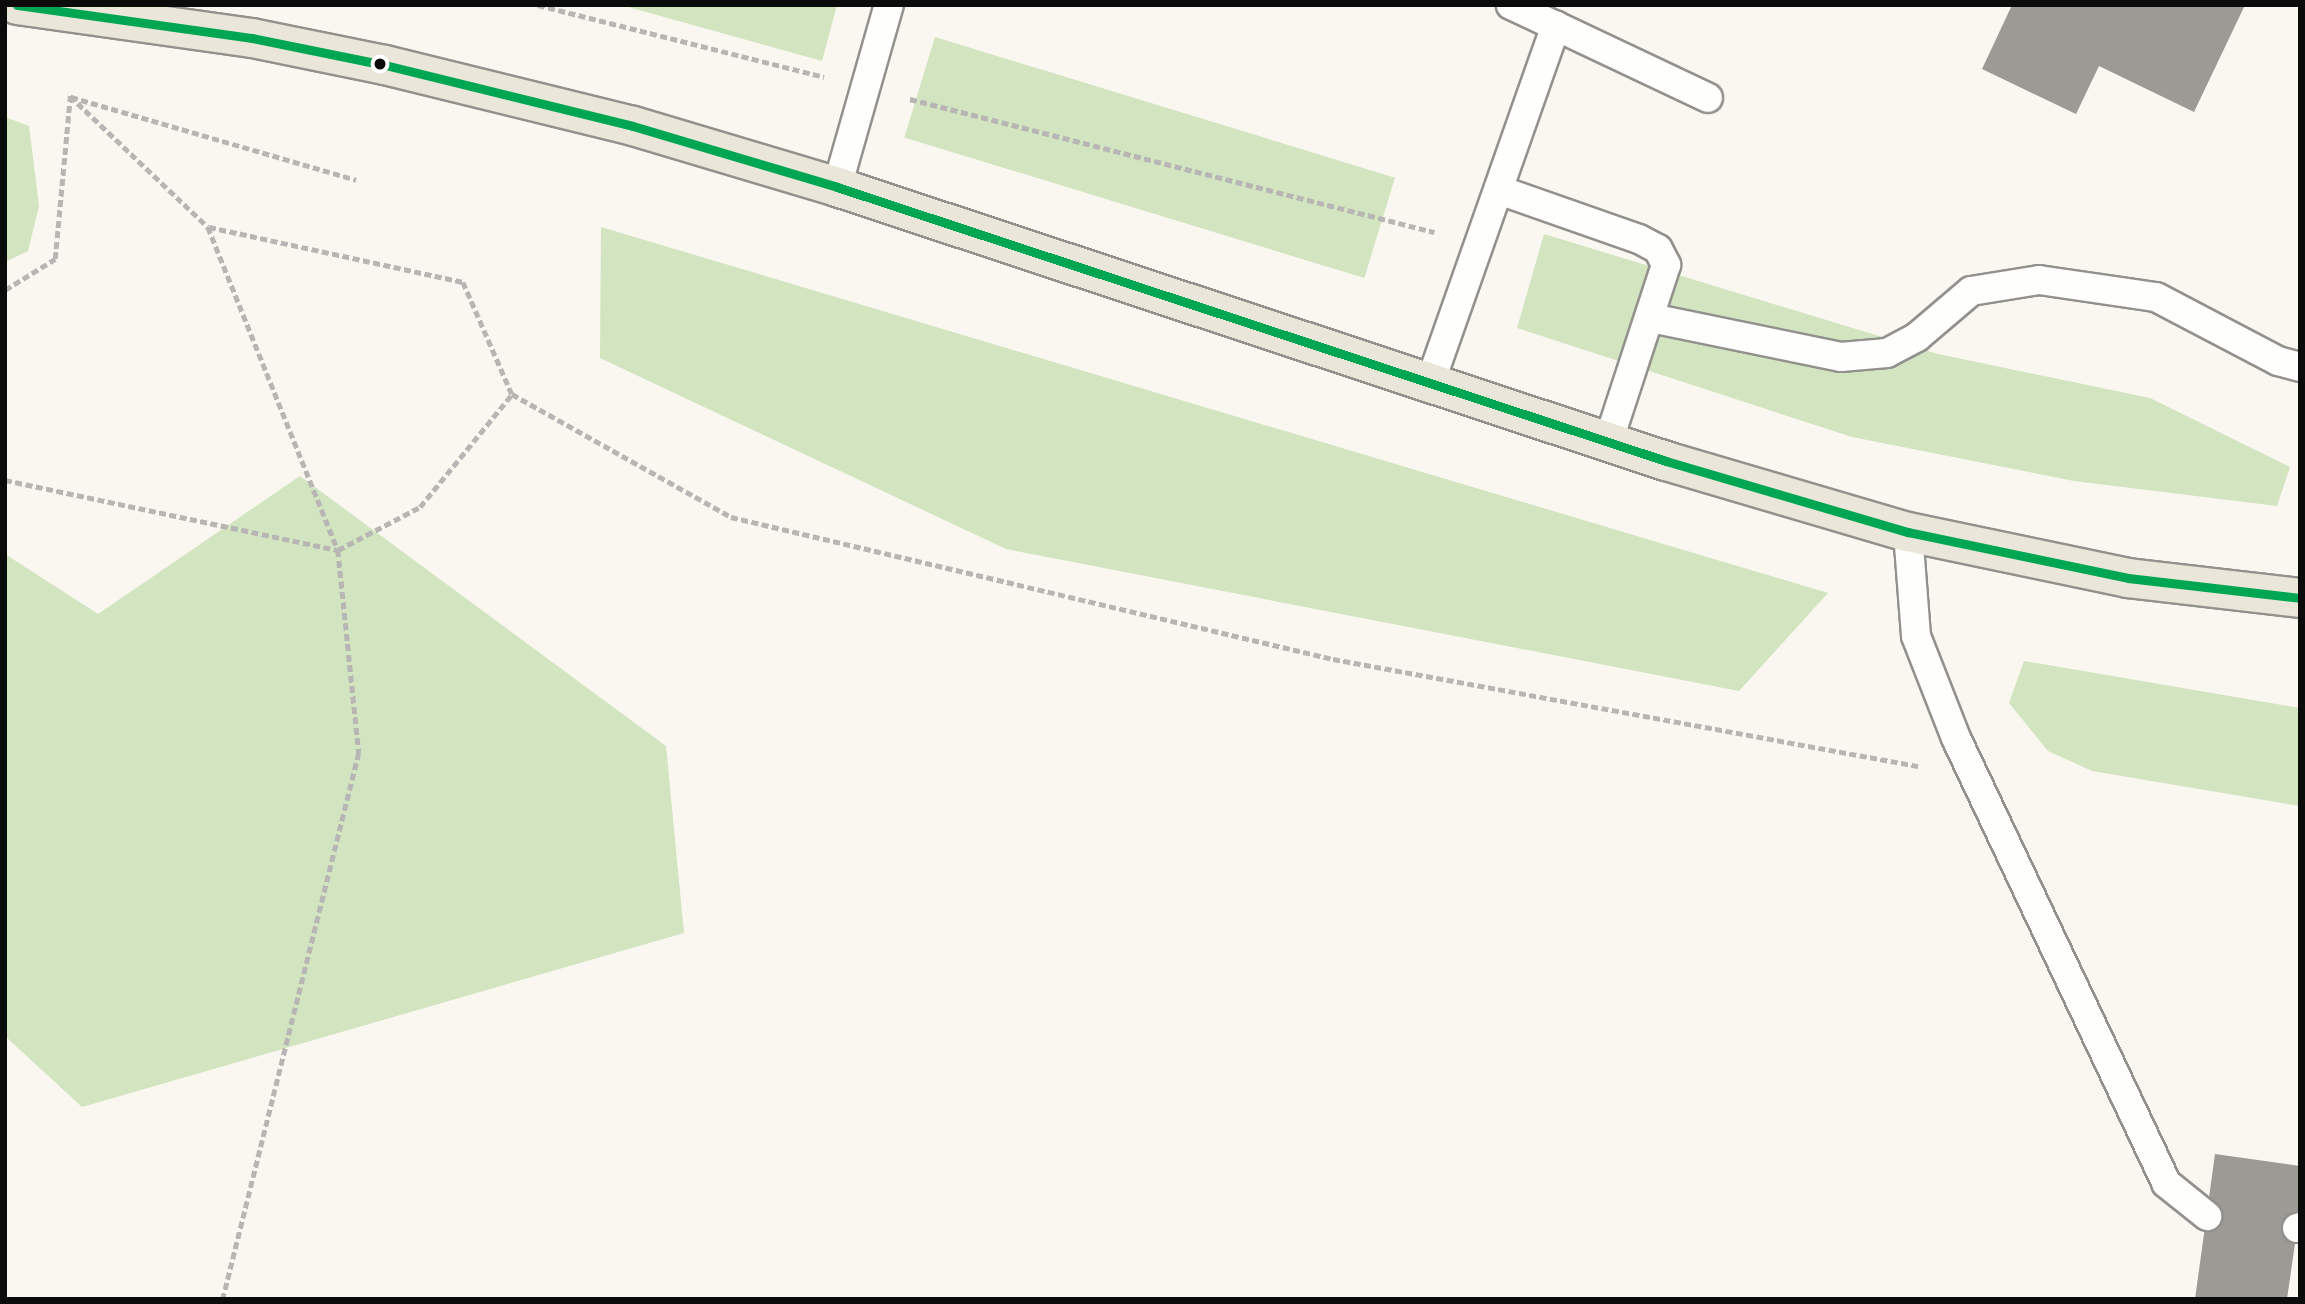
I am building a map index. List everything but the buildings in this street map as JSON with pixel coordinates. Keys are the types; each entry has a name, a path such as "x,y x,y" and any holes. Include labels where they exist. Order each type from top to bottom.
{"main road":[{"path":"17,5 252,38 385,65 633,126 837,187 1608,442 1908,532 2128,578 2300,598"}],"lane":[{"path":"837,187 889,5"},
{"path":"1511,5 1708,98"},
{"path":"1430,383 1556,26"},
{"path":"1499,190 1658,249 1666,265 1651,318 1608,442"},
{"path":"1651,318 1841,357 1886,353 1917,337 1971,291 2039,280 2156,297 2278,360 2300,367"},
{"path":"1908,532 1916,636 1956,738 1978,778 2166,1183 2207,1216"}],"path":[{"path":"538,5 1479,244"},
{"path":"70,96 356,180"},
{"path":"70,96 208,227 338,550 359,753 223,1299"},
{"path":"5,290 55,259 70,96"},
{"path":"208,227 463,282 512,394 731,517 1333,659 1978,778"},
{"path":"5,481 338,550 420,508 512,394"}],"green space":[{"path":"621,5 837,5 822,61"},
{"path":"935,37 1395,178 1364,278 904,137"},
{"path":"5,117 29,126 39,206 28,251 5,262"},
{"path":"601,227 1828,593 1739,691 1006,549 600,358"},
{"path":"1544,234 1938,354 2150,398 2290,467 2277,506 2074,481 1852,437 1517,328"},
{"path":"300,476 666,746 684,933 82,1107 5,1036 5,554 98,614"},
{"path":"2024,661 2300,708 2300,806 2092,771 2048,751 2009,703"}],"transit line":[{"path":"17,5 252,38 385,65 633,126 837,187 1666,461 1908,532 2128,578 2300,598"}]}
